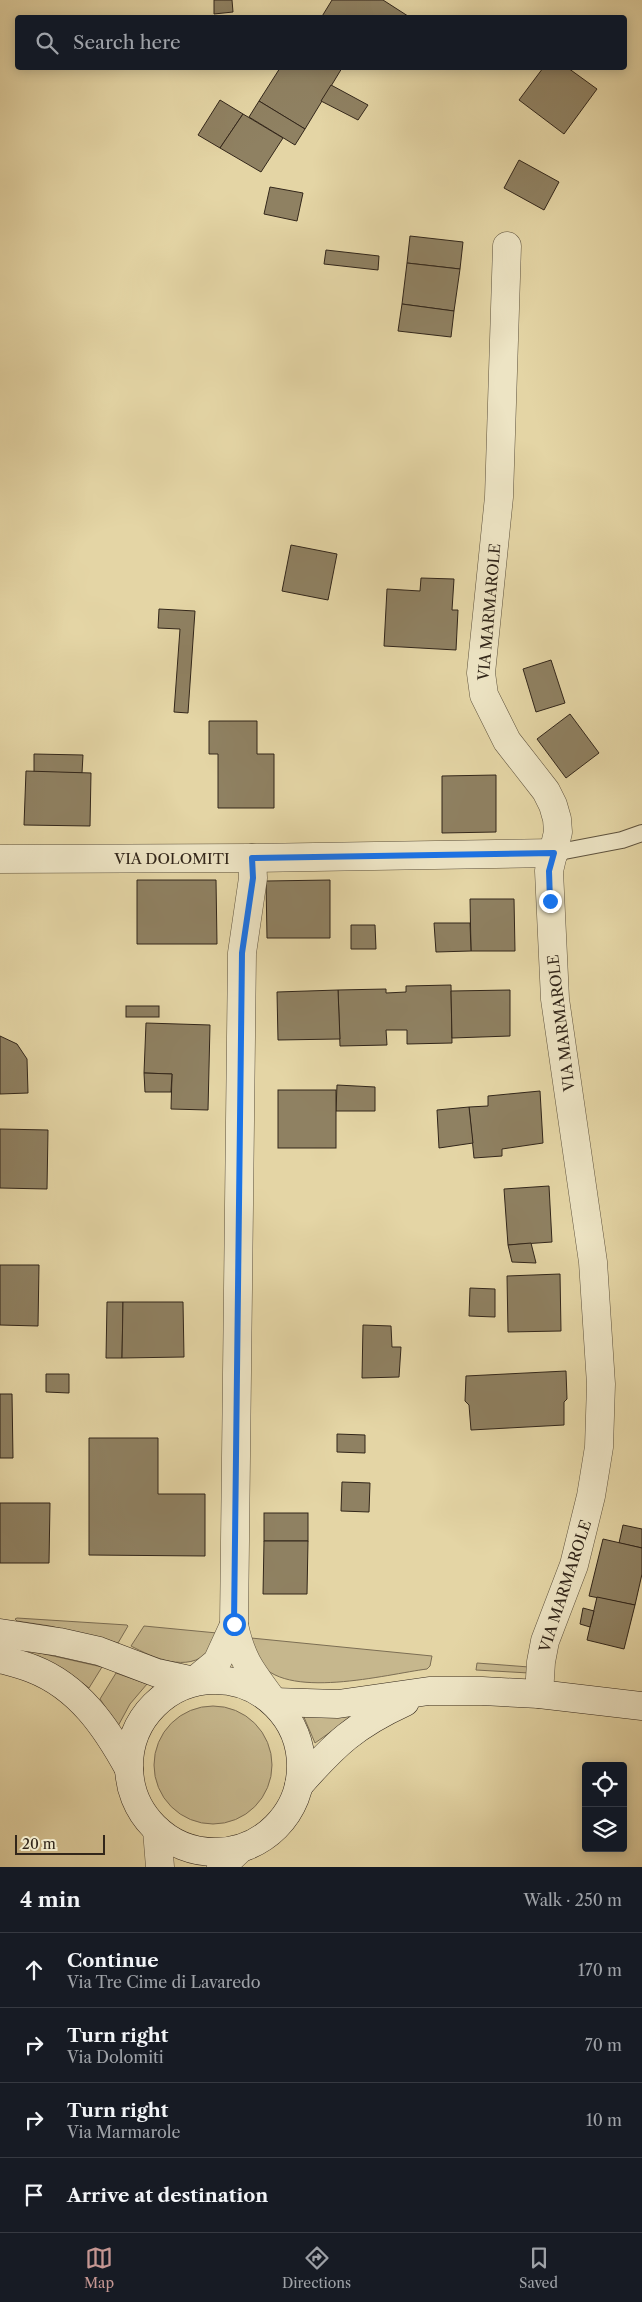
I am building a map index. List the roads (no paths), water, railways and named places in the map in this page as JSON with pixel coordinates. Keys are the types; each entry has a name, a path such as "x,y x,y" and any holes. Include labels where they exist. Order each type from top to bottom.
{"street":[{"name":"VIA MARMAROLE","path":"507,246 499,497 481,673 484,695 507,741 546,791 553,805 558,832 549,871 555,999 593,1262 602,1414 599,1447 583,1536 545,1641 541,1662 539,1694"},
{"name":"VIA DOLOMITI","path":"0,858 252,858 554,853"},
{"path":"252,858 253,878 242,953 234,1624 240,1651 248,1667 274,1702 289,1720 298,1740 302,1762 299,1785 292,1806 278,1824 260,1839 230,1858 182,1846 157,1830 142,1813 133,1792 129,1769 133,1740 146,1714 167,1693 194,1682 223,1679 251,1687 274,1702 338,1704 429,1691 539,1694 642,1706"},
{"path":"194,1682 217,1662 234,1624"},
{"path":"0,1633 59,1642 99,1651 157,1672 194,1682"},
{"path":"0,1659 33,1668 57,1680 77,1696 95,1714 114,1741 129,1769"},
{"path":"299,1785 324,1756 346,1736 375,1716 429,1691"},
{"path":"157,1830 160,1867"}],"lane":[{"path":"554,853 622,840 642,832"}]}
